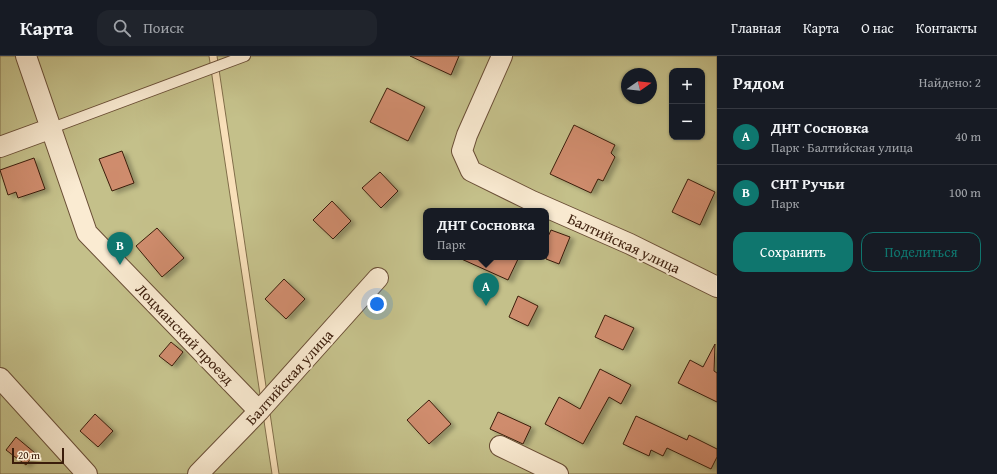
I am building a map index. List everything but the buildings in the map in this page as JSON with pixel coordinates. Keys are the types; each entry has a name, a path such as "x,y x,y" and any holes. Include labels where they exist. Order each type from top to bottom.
{"street":[{"name":"Лоцманский проезд","path":"26,56 52,128 87,234 259,411"},
{"name":"Балтийская улица","path":"502,56 467,135 462,151 471,171 548,208"},
{"path":"0,147 52,128"},
{"name":"Балтийская улица","path":"549,208 630,244 717,287"},
{"name":"Балтийская улица","path":"198,474 259,411 378,278"},
{"path":"0,378 87,474"},
{"path":"500,446 558,474"}],"lane":[{"path":"52,128 245,56"}],"shaded area":[{"path":"0,56 209,56 272,474 0,474"},
{"path":"217,56 717,56 717,474 279,474"}],"place":[{"name":"СНТ Ручьи","path":"120,265"},
{"name":"ДНТ Сосновка","path":"486,306"}]}
